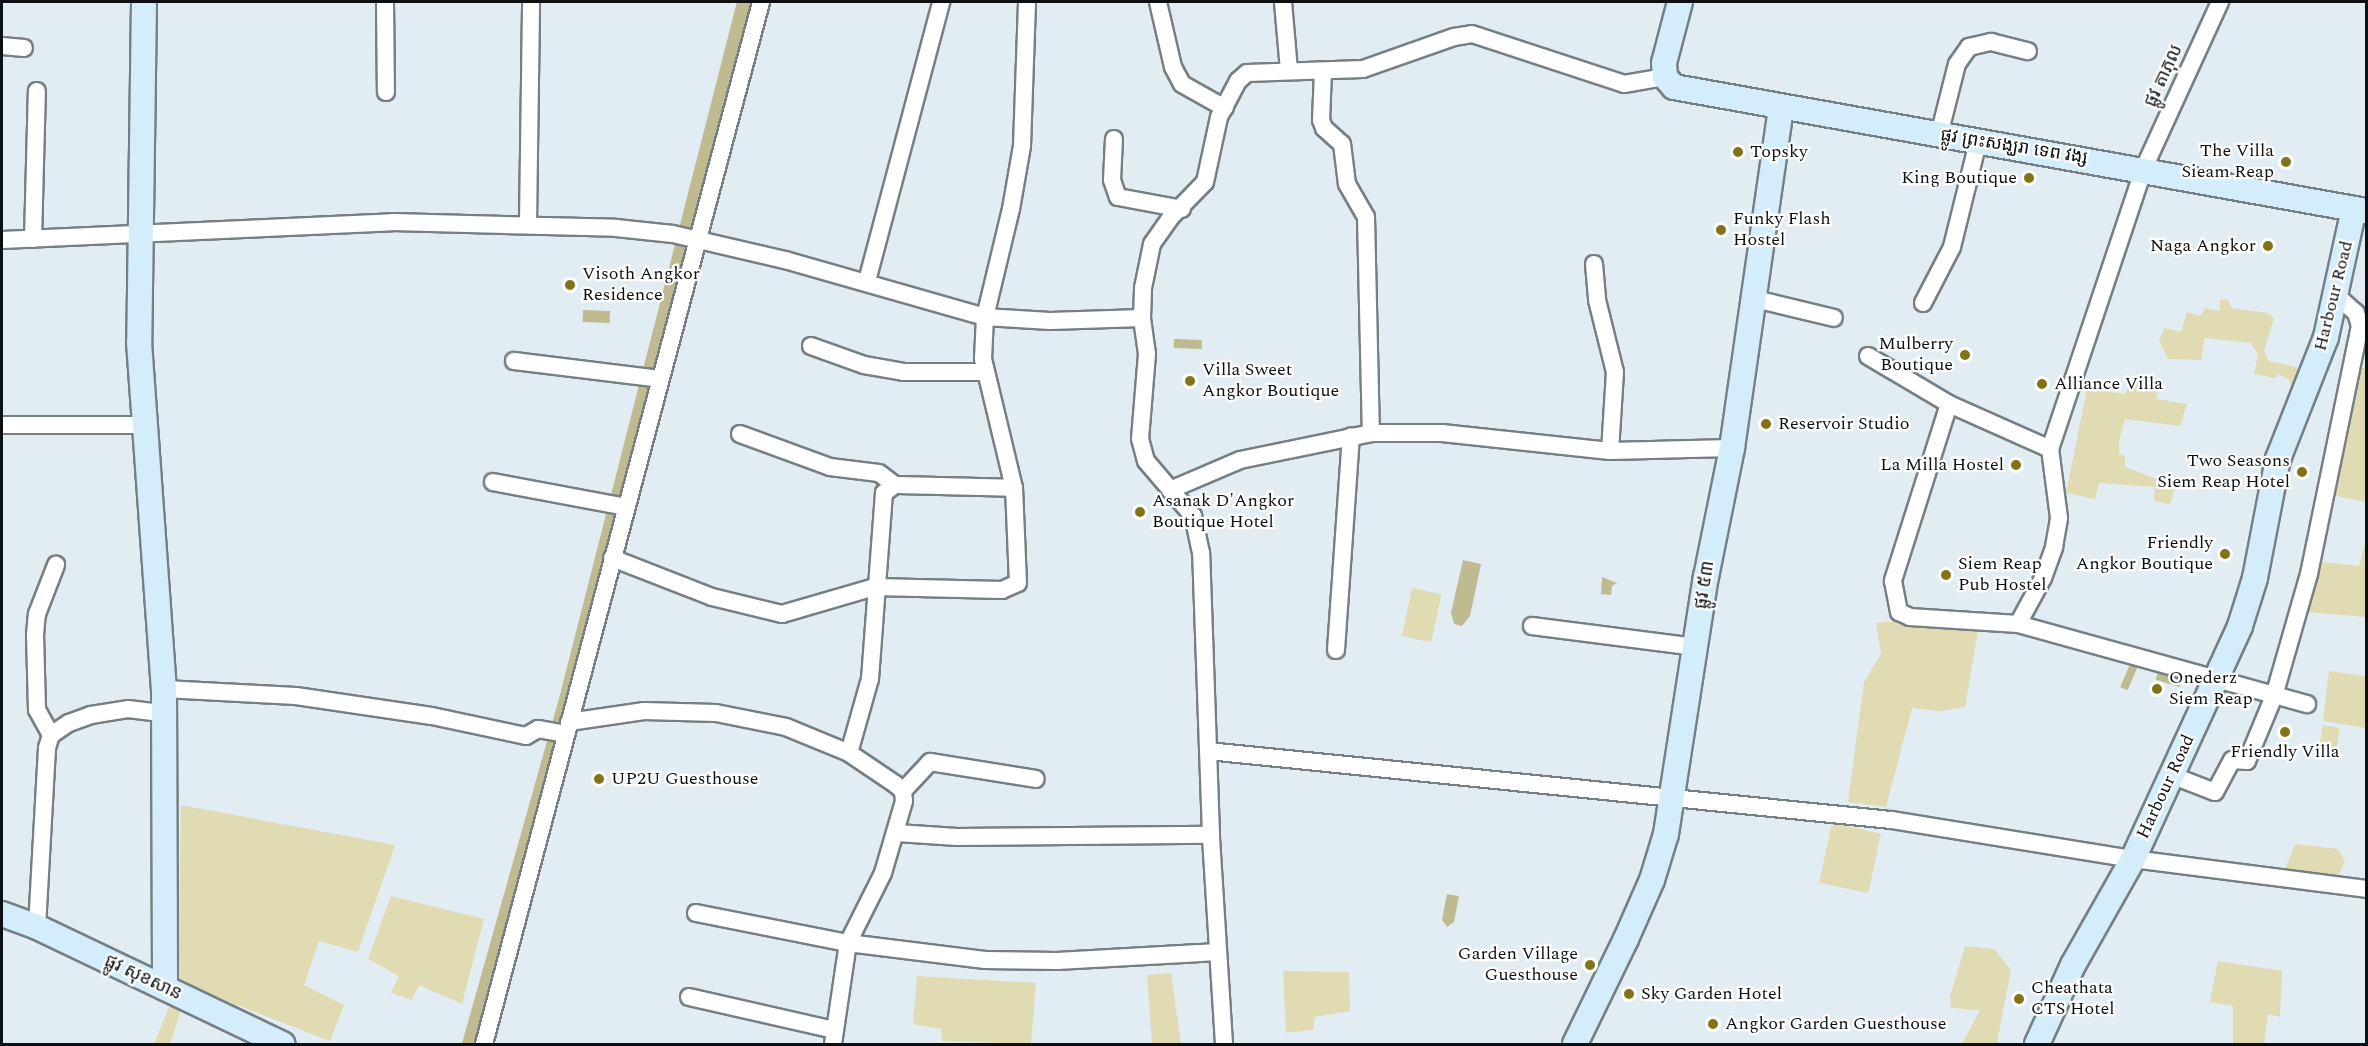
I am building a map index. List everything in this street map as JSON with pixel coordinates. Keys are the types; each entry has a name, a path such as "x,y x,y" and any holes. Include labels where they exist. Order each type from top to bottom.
{"street":[{"path":"144,2 138,234 143,425 164,689 165,988"},
{"path":"385,2 386,92"},
{"path":"528,223 531,2"},
{"path":"484,1044 559,730 612,558 615,504 686,236 761,2"},
{"path":"867,281 942,2"},
{"path":"612,558 712,597 782,614 875,587 1014,587 1019,578 1014,488 985,372 985,317 1011,209 1022,147 1027,2"},
{"path":"1158,2 1173,68 1182,84 1224,108"},
{"path":"1283,2 1289,71"},
{"path":"1224,1044 1210,835 1201,553 1193,516 1170,490 1141,450 1147,354 1142,318 1147,256 1170,218 1182,209 1205,182 1216,128 1240,78 1255,72 1323,71 1374,67 1454,36 1472,34 1624,84 1665,77 1664,63 1680,2"},
{"name":"ផ្លូវ តាភុល","path":"2050,449 2144,168 2220,2"},
{"path":"1939,135 1958,64 1969,47 1991,42 2028,51"},
{"path":"2,46 24,48"},
{"path":"1323,71 1321,120 1324,128 1342,144 1347,184 1366,217 1371,433"},
{"name":"ផ្លូវ ព្រះសង្ឃរា ទេព វង្ស","path":"1665,77 1674,87 1781,109 2144,168 2360,210"},
{"path":"33,239 38,91"},
{"name":"ផ្លូវ ៥៣","path":"1575,1044 1652,880 1674,796 1706,577 1732,448 1751,298 1781,109"},
{"path":"1114,140 1112,180 1118,197 1182,209"},
{"path":"1923,303 1952,247 1978,142"},
{"name":"Harbour Road","path":"2037,1044 2073,965 2133,860 2248,605 2278,459 2324,346 2360,210"},
{"path":"2,240 349,223 528,223 686,236 867,281 985,317 1050,321 1142,318"},
{"path":"1594,264 1597,300 1616,372 1610,451"},
{"path":"2171,775 2215,792 2232,760 2247,761 2274,696 2309,574 2360,326 2356,313 2336,295"},
{"path":"1751,298 1834,318"},
{"path":"811,346 864,365 903,372 985,372"},
{"path":"1868,356 1949,404 2050,449 2059,518 2054,547 2043,578 2018,624"},
{"path":"514,361 650,377"},
{"path":"1949,404 1893,580 1895,607 1910,617 2018,624 2307,704"},
{"path":"2,425 143,425"},
{"path":"1170,490 1240,460 1371,433 1442,433 1610,451 1732,448"},
{"path":"740,434 830,467 879,473 895,485 1014,488"},
{"path":"1336,650 1351,437"},
{"path":"493,482 615,504"},
{"path":"849,753 870,679 882,502 884,493 895,485"},
{"path":"51,735 37,710 35,635 36,614 56,565"},
{"path":"1532,626 1696,647"},
{"path":"164,689 296,696 432,716 526,736 644,711 716,713 786,727 849,753 903,791"},
{"path":"37,927 47,748 51,735 69,723 91,715 128,709 163,713"},
{"path":"1208,751 1674,796 1891,820 2133,860 2367,889"},
{"path":"689,997 834,1037 848,943 884,873 897,833 903,791 930,762 1036,779"},
{"path":"897,833 957,837 1210,835"},
{"path":"696,913 848,943 1020,962 1218,952"},
{"name":"ផ្លូវ សុខសាន","path":"2,914 37,927 282,1044"}],"shaded area":[{"path":"2228,299 2231,308 2268,313 2274,318 2264,351 2269,361 2304,369 2300,392 2291,389 2290,381 2279,374 2275,378 2254,374 2258,355 2251,343 2205,338 2201,360 2168,359 2159,340 2164,328 2181,332 2187,312 2201,316 2205,308 2220,311 2220,300"},
{"path":"583,310 610,311 610,323 583,322"},
{"path":"1174,339 1202,340 1202,349 1174,348"},
{"path":"2359,368 2366,368 2366,502 2332,495"},
{"path":"2132,382 2159,384 2156,399 2187,404 2180,426 2125,419 2119,441 2119,454 2125,456 2125,467 2176,486 2170,504 2154,501 2155,487 2099,483 2095,499 2066,493 2087,389 2125,394"},
{"path":"2366,540 2366,617 2305,612 2317,561 2359,566"},
{"path":"1463,560 1481,564 1470,616 1462,626 1454,624 1451,613"},
{"path":"1602,577 1617,583 1612,586 1611,595 1601,594"},
{"path":"1412,588 1441,594 1431,642 1402,636"},
{"path":"1912,620 1978,630 1965,707 1941,711 1912,708 1886,807 1848,802 1864,682 1881,654 1876,623"},
{"path":"2130,664 2137,667 2128,690 2120,687"},
{"path":"2329,671 2366,676 2366,728 2323,721"},
{"path":"2158,672 2182,680 2179,687 2156,680"},
{"path":"2323,725 2340,728 2334,760 2317,757"},
{"path":"181,805 395,845 358,952 319,941 304,985 344,1005 330,1041 178,982"},
{"path":"1832,823 1881,833 1868,893 1819,883"},
{"path":"2295,844 2338,849 2345,861 2338,876 2284,872"},
{"path":"1447,894 1459,896 1454,922 1447,927 1442,920"},
{"path":"391,896 484,919 462,1004 419,985 412,1000 391,993 399,976 368,959"},
{"path":"1965,946 1994,949 2011,970 1997,1043 2011,1044 1962,1044 1980,1010 1951,1008 1950,997"},
{"path":"2218,961 2282,971 2280,1017 2268,1014 2264,1044 2233,1044 2233,1006 2210,1002"},
{"path":"1283,971 1349,972 1350,1011 1315,1017 1313,1030 1286,1033"},
{"path":"1171,973 1181,1044 1152,1044 1147,975"},
{"path":"917,976 1036,983 1031,1044 942,1041 941,1029 913,1024"},
{"path":"169,1007 182,1007 170,1044 154,1044"}],"waterway":[{"path":"469,1044 568,691 744,2"}],"place":[{"name":"Topsky","path":"1738,152"},
{"name":"The Villa Sieam Reap","path":"2286,162"},
{"name":"King Boutique","path":"2029,178"},
{"name":"Funky Flash Hostel","path":"1721,230"},
{"name":"Naga Angkor","path":"2268,246"},
{"name":"Visoth Angkor Residence","path":"570,285"},
{"name":"Mulberry Boutique","path":"1965,355"},
{"name":"Villa Sweet Angkor Boutique","path":"1190,381"},
{"name":"Alliance Villa","path":"2042,384"},
{"name":"Reservoir Studio","path":"1766,424"},
{"name":"La Milla Hostel","path":"2016,465"},
{"name":"Two Seasons Siem Reap Hotel","path":"2302,472"},
{"name":"Asanak D'Angkor Boutique Hotel","path":"1140,512"},
{"name":"Friendly Angkor Boutique","path":"2225,554"},
{"name":"Siem Reap Pub Hostel","path":"1946,575"},
{"name":"Onederz Siem Reap","path":"2157,689"},
{"name":"Friendly Villa","path":"2285,732"},
{"name":"UP2U Guesthouse","path":"599,779"},
{"name":"Garden Village Guesthouse","path":"1590,965"},
{"name":"Sky Garden Hotel","path":"1629,994"},
{"name":"Cheathata CTS Hotel","path":"2019,999"},
{"name":"Angkor Garden Guesthouse","path":"1713,1024"}]}
